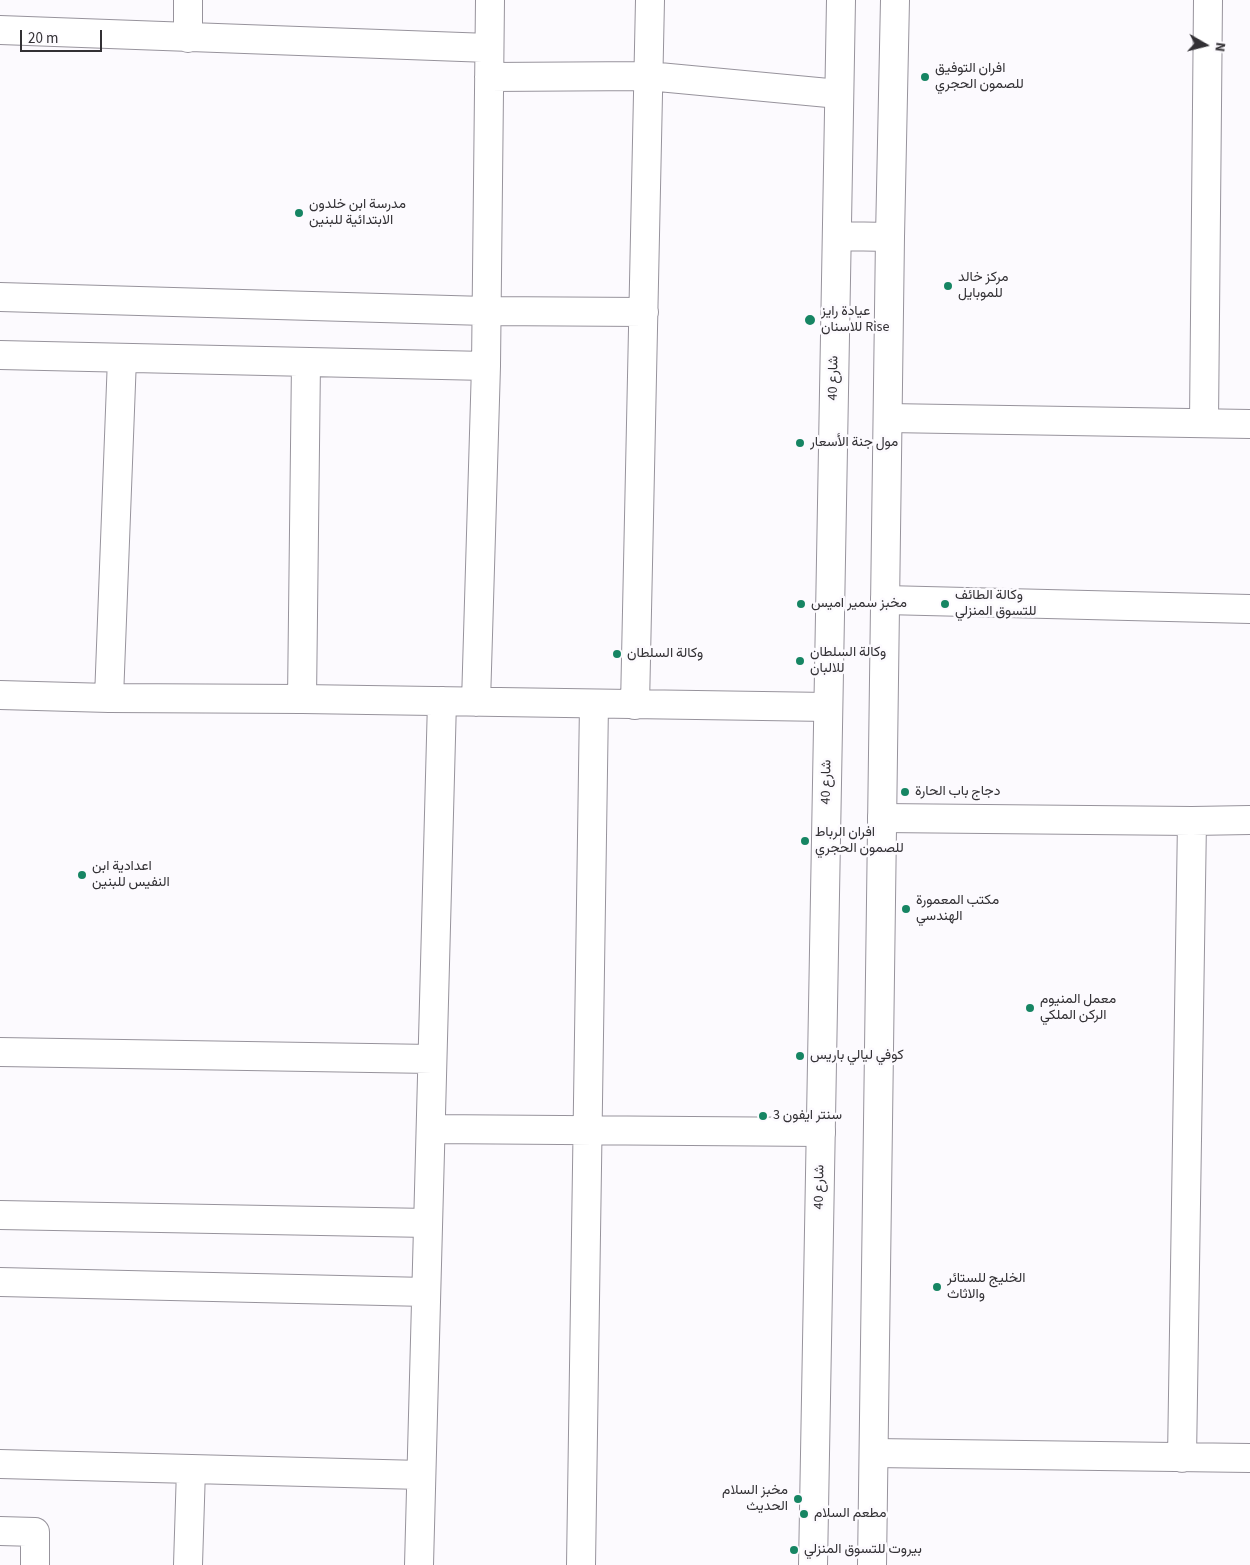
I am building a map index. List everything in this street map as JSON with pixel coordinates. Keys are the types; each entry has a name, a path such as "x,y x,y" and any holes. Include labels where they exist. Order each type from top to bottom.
{"street":[{"path":"188,0 188,38"},
{"path":"476,702 486,366 485,311 490,0"},
{"path":"635,704 650,0"},
{"name":"شارع 40","path":"813,1565 841,0"},
{"path":"872,1565 890,237 895,0"},
{"path":"1204,422 1208,0"},
{"path":"0,30 489,48"},
{"path":"489,77 648,76 839,94"},
{"path":"837,236 890,237"},
{"path":"0,297 485,311 644,312"},
{"path":"0,355 486,366"},
{"path":"109,698 122,358"},
{"path":"302,699 306,362"},
{"path":"888,418 1250,424"},
{"path":"885,600 1250,609"},
{"path":"0,695 828,707"},
{"path":"419,1565 442,701"},
{"path":"581,1565 594,704"},
{"path":"882,818 1192,822 1250,820"},
{"path":"1182,1458 1192,822"},
{"path":"0,1052 432,1059"},
{"path":"431,1129 821,1132"},
{"path":"0,1215 428,1223"},
{"path":"0,1282 426,1292"},
{"path":"874,1453 1250,1458"},
{"path":"0,1464 421,1475"},
{"path":"188,1565 191,1469"},
{"path":"0,1531 36,1532 35,1565"}],"place":[{"name":"افران التوفيق للصمون الحجري","path":"925,77"},
{"name":"مدرسة ابن خلدون الابتدائية للبنين","path":"299,213"},
{"name":"مركز خالد للموبايل","path":"948,286"},
{"name":"عيادة رايز للاسنان Rise","path":"810,320"},
{"name":"مول جنة الأسعار","path":"800,443"},
{"name":"مخبز سمير اميس","path":"801,604"},
{"name":"وكالة الطائف للتسوق المنزلي","path":"945,604"},
{"name":"وكالة السلطان","path":"617,654"},
{"name":"وكالة السلطان للالبان","path":"800,661"},
{"name":"دجاج باب الحارة","path":"905,792"},
{"name":"افران الرباط للصمون الحجري","path":"805,841"},
{"name":"اعدادية ابن النفيس للبنين","path":"82,875"},
{"name":"مكتب المعمورة الهندسي","path":"906,909"},
{"name":"معمل المنيوم الركن الملكي","path":"1030,1008"},
{"name":"كوفي ليالي باريس","path":"800,1056"},
{"name":"سنتر ايفون 3","path":"763,1116"},
{"name":"الخليج للستائر والاثاث","path":"937,1287"},
{"name":"مخبز السلام الحديث","path":"798,1499"},
{"name":"مطعم السلام","path":"804,1514"},
{"name":"بيروت للتسوق المنزلي","path":"794,1550"}]}
